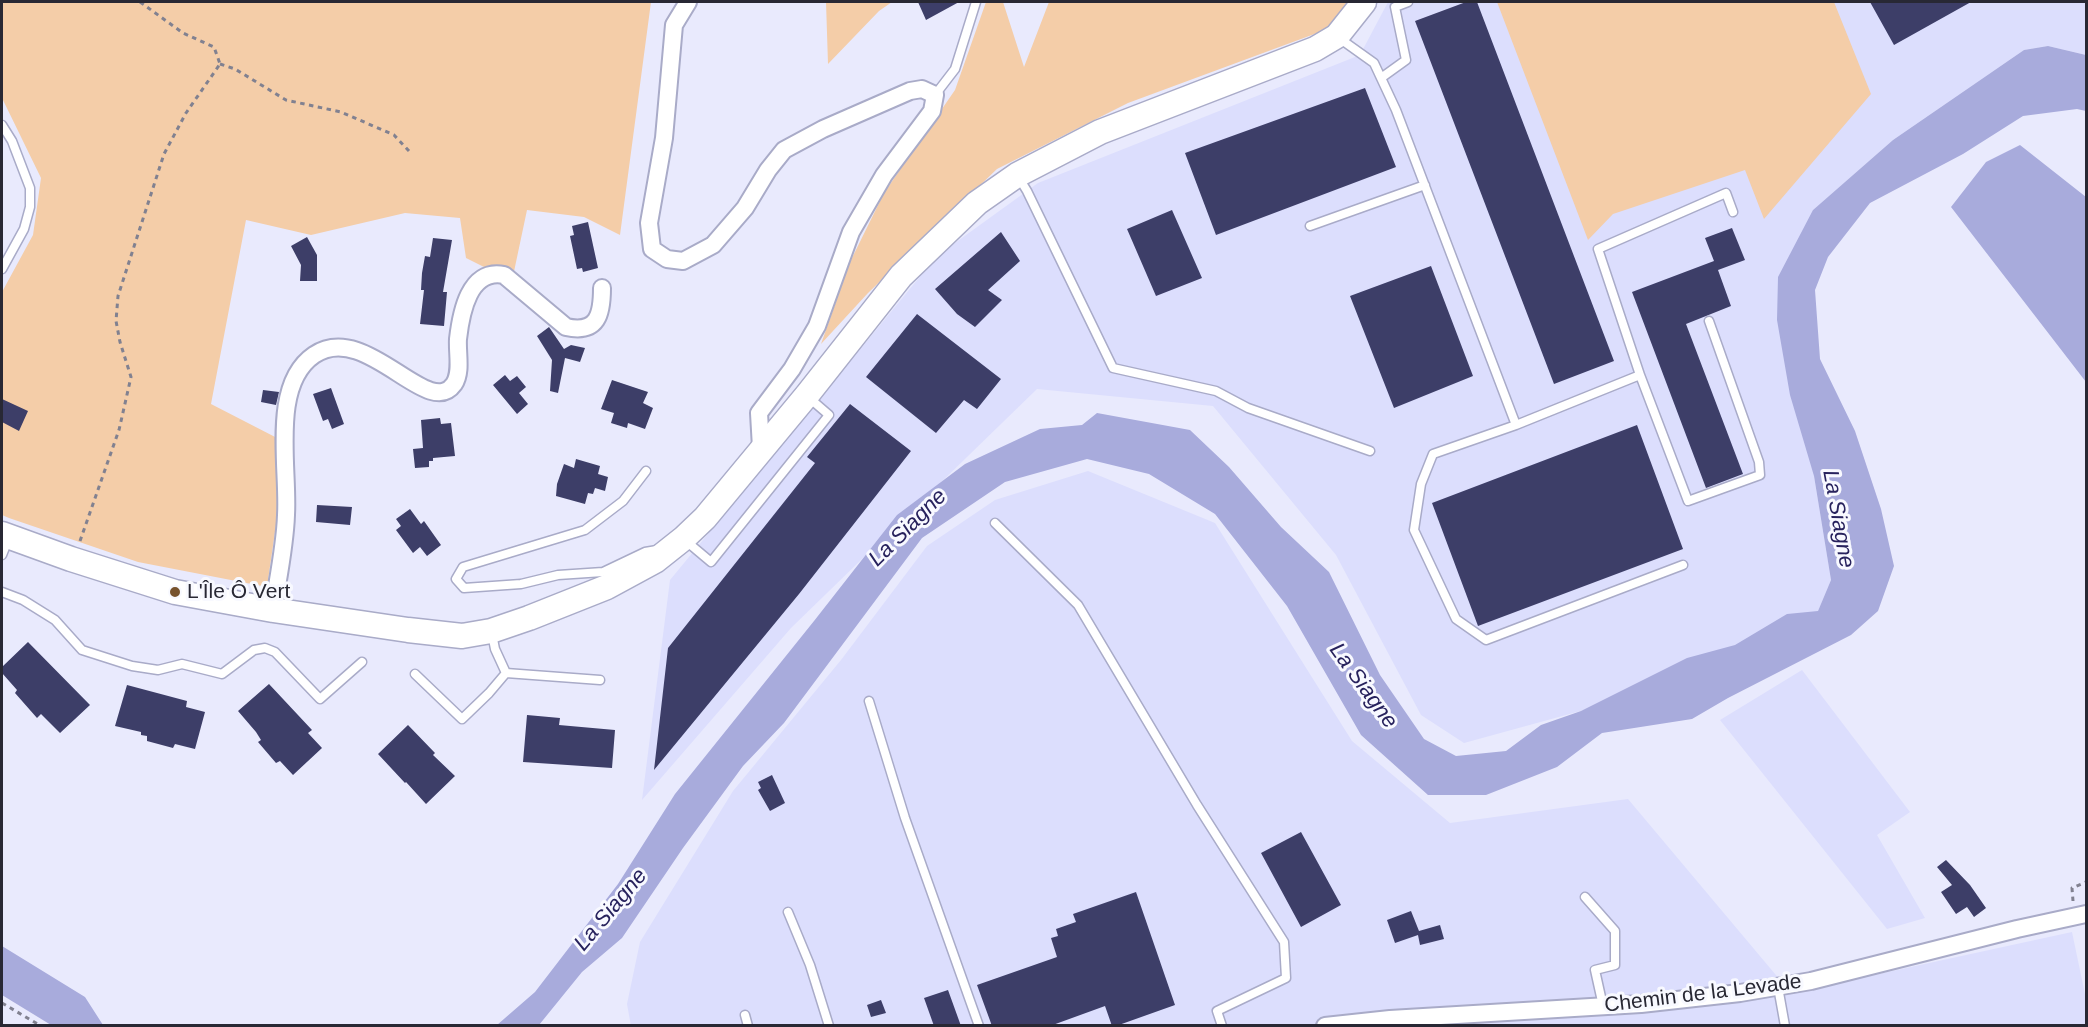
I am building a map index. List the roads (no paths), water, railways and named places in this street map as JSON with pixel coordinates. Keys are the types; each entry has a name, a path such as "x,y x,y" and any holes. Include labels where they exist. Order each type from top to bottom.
{"main road":[{"path":"4,542 71,559 176,592 273,610 462,636 491,631 607,587 655,561 705,518 807,395 901,276 977,203 1017,175 1100,132 1315,49 1337,36 1364,2"}],"street":[{"path":"688,2 674,25 664,138 649,223 652,249 667,259 683,261 713,245 745,208 768,170 784,150 824,129 910,91 922,89 935,95 932,111 884,174 851,232 817,326 792,369 759,413 761,448"},
{"path":"273,610 286,516 286,414 290,390 296,375 308,359 320,351 336,348 352,349 368,354 427,391 437,393 453,384 458,372 458,338 467,297 485,276 495,273 504,275 566,327 576,329 587,327 597,319 602,308 602,288"},
{"name":"Chemin de la Levade","path":"1325,1026 1390,1018 1471,1020 1674,1000 1778,987 1811,981 2018,929 2082,917"}],"lane":[{"path":"935,95 955,69 976,2"},
{"path":"1381,78 1406,60 1395,6 1408,2"},
{"path":"1337,36 1374,63 1396,110 1516,425"},
{"path":"2,125 12,141 30,188 30,207 24,229 2,269"},
{"path":"1017,175 1027,191 1113,368 1216,391 1248,408 1370,451"},
{"path":"1310,226 1425,185"},
{"path":"1709,321 1759,462 1760,475 1688,501 1640,375 1598,249 1726,193 1733,212"},
{"path":"1640,375 1516,425 1433,454 1421,484 1414,530 1456,619 1486,640 1683,565"},
{"path":"646,471 623,501 585,530 463,567 456,579 464,588 521,584 558,575 603,572 645,552 678,543 711,562 829,415 807,395"},
{"path":"995,523 1078,606 1197,805 1284,942 1286,978 1217,1011 1222,1026"},
{"path":"2,592 24,600 55,620 82,650 132,666 158,670 182,664 222,674 254,650 265,648 275,652 320,699 362,662"},
{"path":"491,631 495,649 506,673"},
{"path":"415,674 462,719 506,673"},
{"path":"506,673 600,680"},
{"path":"869,701 905,818 979,1026"},
{"path":"1584,897 1614,931 1615,965 1595,970 1603,1006"},
{"path":"788,912 810,965 829,1026"},
{"path":"1778,987 1785,1026"},
{"path":"745,1015 748,1026"}],"water":[{"name":"La Siagne","path":"2048,46 2086,55 2086,111 2077,109 2023,116 1963,154 1870,203 1828,257 1815,290 1820,359 1855,431 1881,509 1894,566 1878,611 1851,635 1692,719 1602,733 1557,767 1486,795 1428,795 1361,735 1287,606 1215,514 1149,474 1087,459 1005,482 922,538 784,723 743,766 683,848 622,938 582,972 539,1025 497,1025 535,992 618,884 675,794 897,515 965,464 1040,429 1082,425 1097,413 1190,430 1229,467 1281,527 1329,572 1380,675 1424,739 1456,756 1506,751 1541,725 1581,711 1687,658 1735,645 1787,614 1818,611 1831,580 1814,476 1790,395 1777,320 1778,277 1813,210 1893,140 2024,50"},
{"path":"2020,145 2086,197 2086,382 1951,207 1986,162"},
{"path":"2,946 85,997 103,1025 51,1025 2,995"}],"place":[{"name":"L'Île Ô Vert","path":"175,592"}]}
